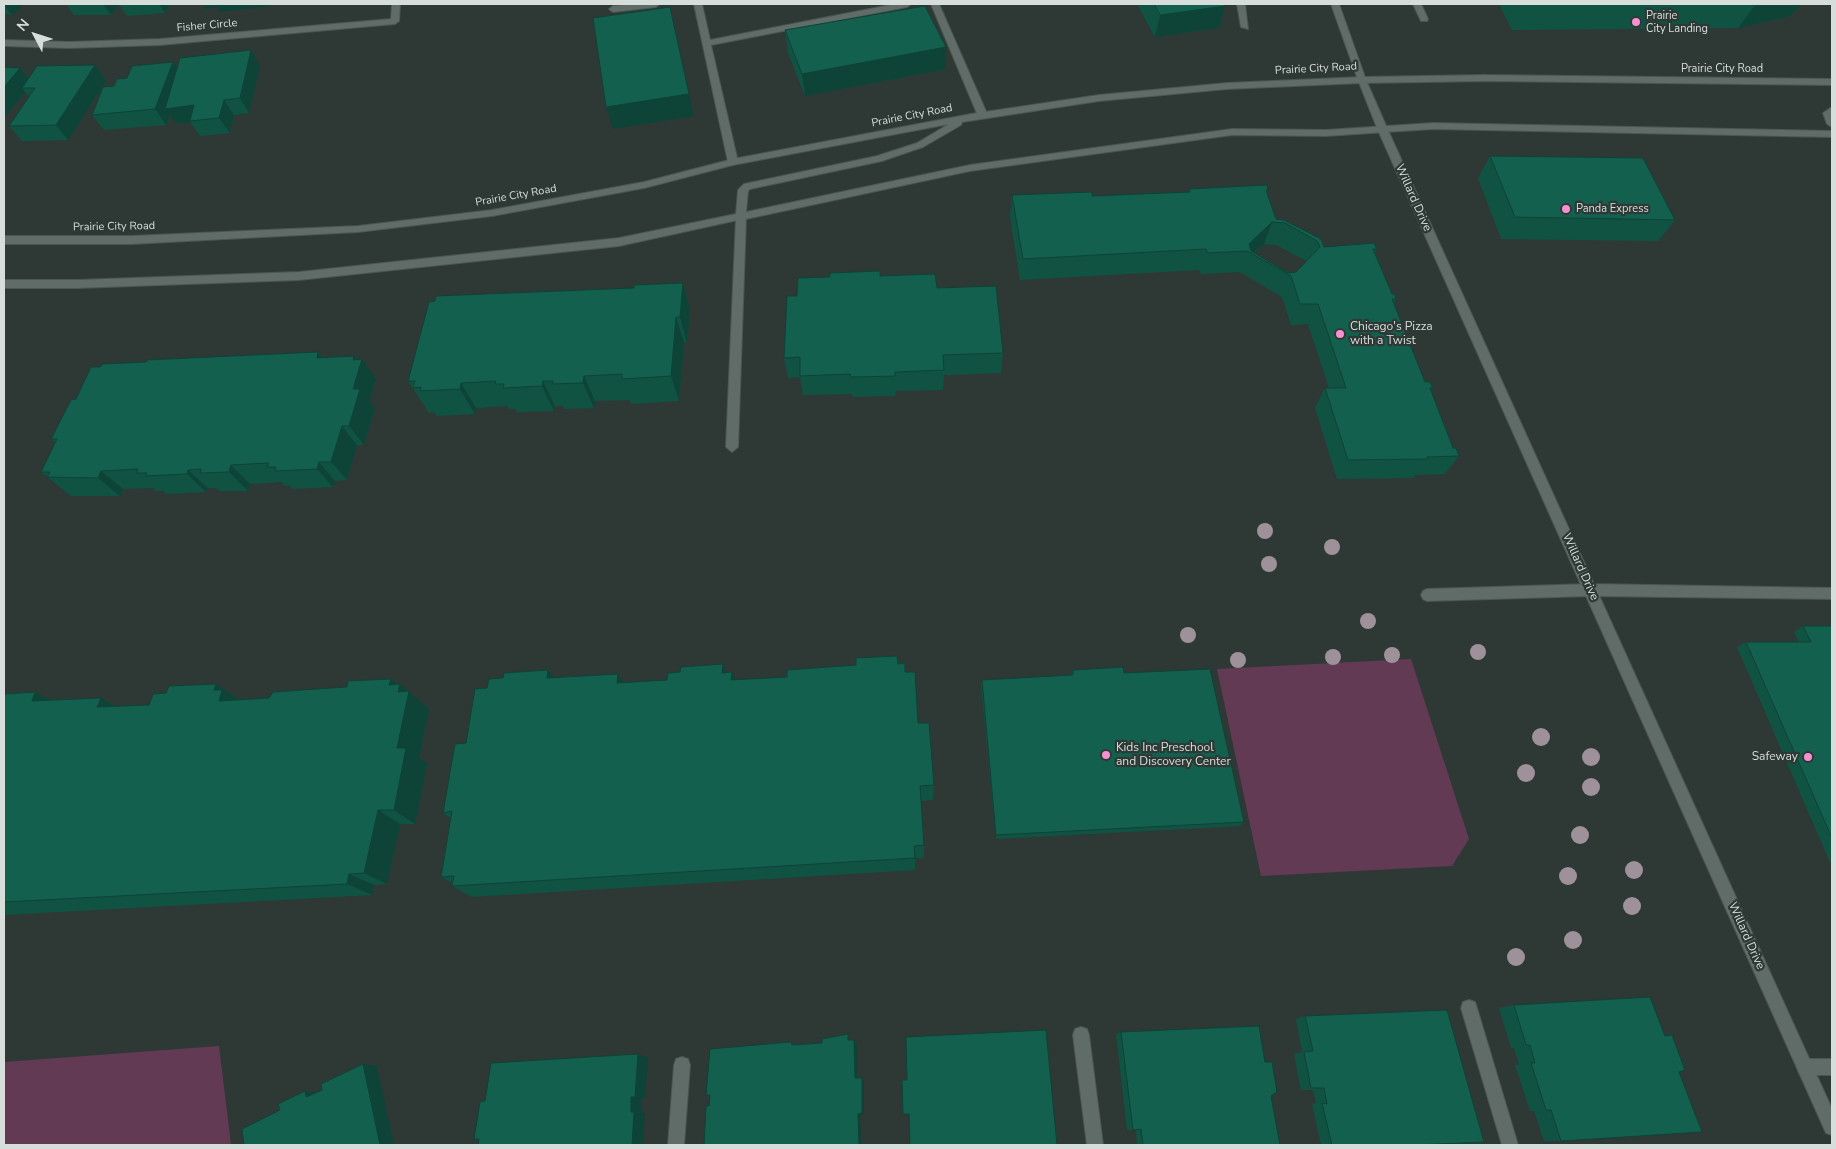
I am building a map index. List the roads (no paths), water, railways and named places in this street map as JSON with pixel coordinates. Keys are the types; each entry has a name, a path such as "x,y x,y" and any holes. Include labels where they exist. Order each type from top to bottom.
{"main road":[{"name":"Fisher Circle","path":"4,43 69,45 160,42 395,21 396,4"},
{"path":"613,9 656,4"},
{"path":"698,4 733,162"},
{"path":"707,43 907,4"},
{"path":"935,4 983,116"},
{"path":"1241,4 1245,27"},
{"name":"Willard Drive","path":"1336,4 1362,80 1382,128 1832,1127"},
{"path":"1417,4 1424,19"},
{"name":"Prairie City Road","path":"4,240 228,237 368,228 492,213 644,185 733,162 967,118 1099,98 1228,86 1362,80 1486,78 1832,82"},
{"path":"1832,110 1828,113 1832,124"},
{"path":"732,447 743,190 748,186 879,159 920,145 967,118"},
{"path":"4,284 87,284 299,276 619,242 741,218 970,168 1232,132 1326,133 1433,126 1832,134"},
{"path":"1427,595 1590,590 1832,594"},
{"path":"1469,1008 1510,1145"},
{"path":"1081,1035 1095,1145"},
{"path":"676,1145 682,1065"},
{"path":"1805,1067 1832,1068"}],"place":[{"name":"Prairie City Landing","path":"1636,22"},
{"name":"Panda Express","path":"1566,209"},
{"name":"Chicago's Pizza with a Twist","path":"1340,334"},
{"name":"Kids Inc Preschool and Discovery Center","path":"1106,755"},
{"name":"Safeway","path":"1808,757"}]}
